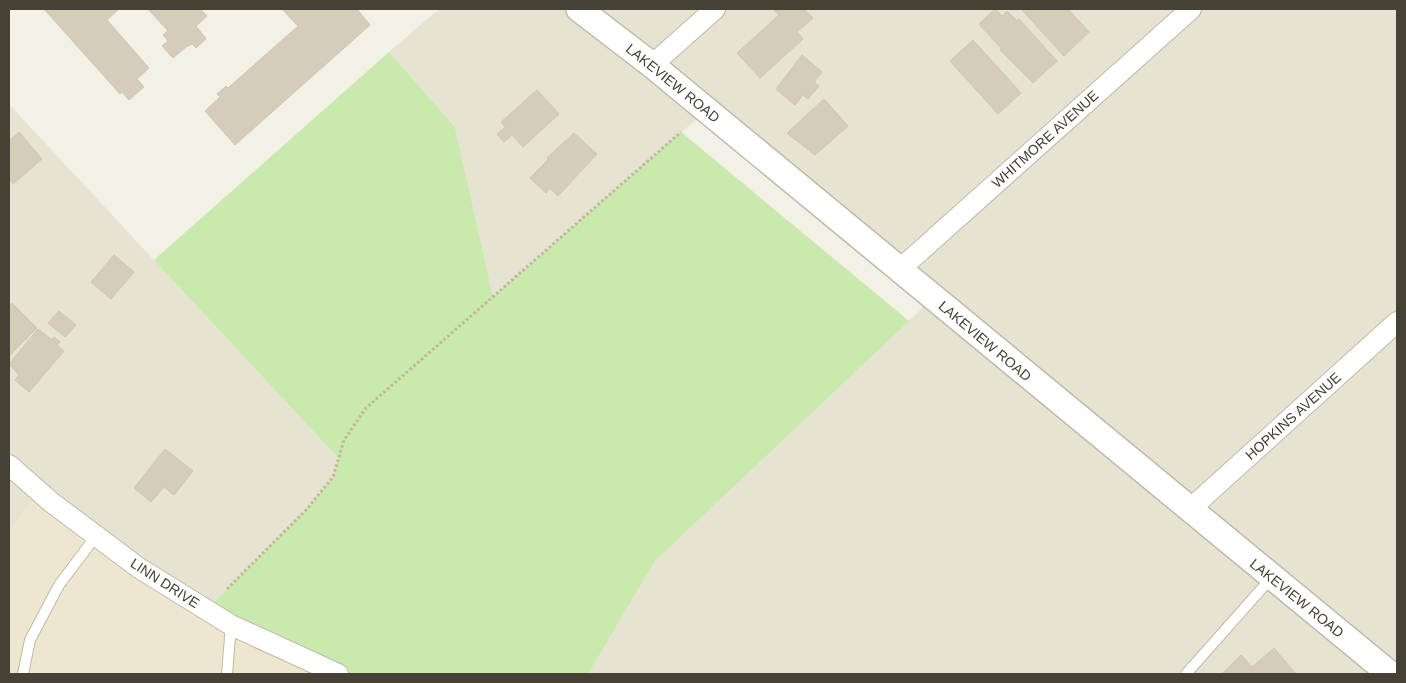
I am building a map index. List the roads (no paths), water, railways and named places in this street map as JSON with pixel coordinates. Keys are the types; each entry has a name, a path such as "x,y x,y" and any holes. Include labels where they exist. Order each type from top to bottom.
{"street":[{"name":"LAKEVIEW ROAD","path":"579,9 652,65 1390,674"},
{"path":"652,65 715,9"},
{"name":"WHITMORE AVENUE","path":"899,270 1191,9"},
{"name":"HOPKINS AVENUE","path":"1189,510 1397,322"},
{"name":"LINN DRIVE","path":"9,465 51,502 139,568 231,626 338,674"}],"lane":[{"path":"23,674 30,640 59,585 96,536"},
{"path":"1186,674 1272,577"},
{"path":"227,674 231,626"}]}
